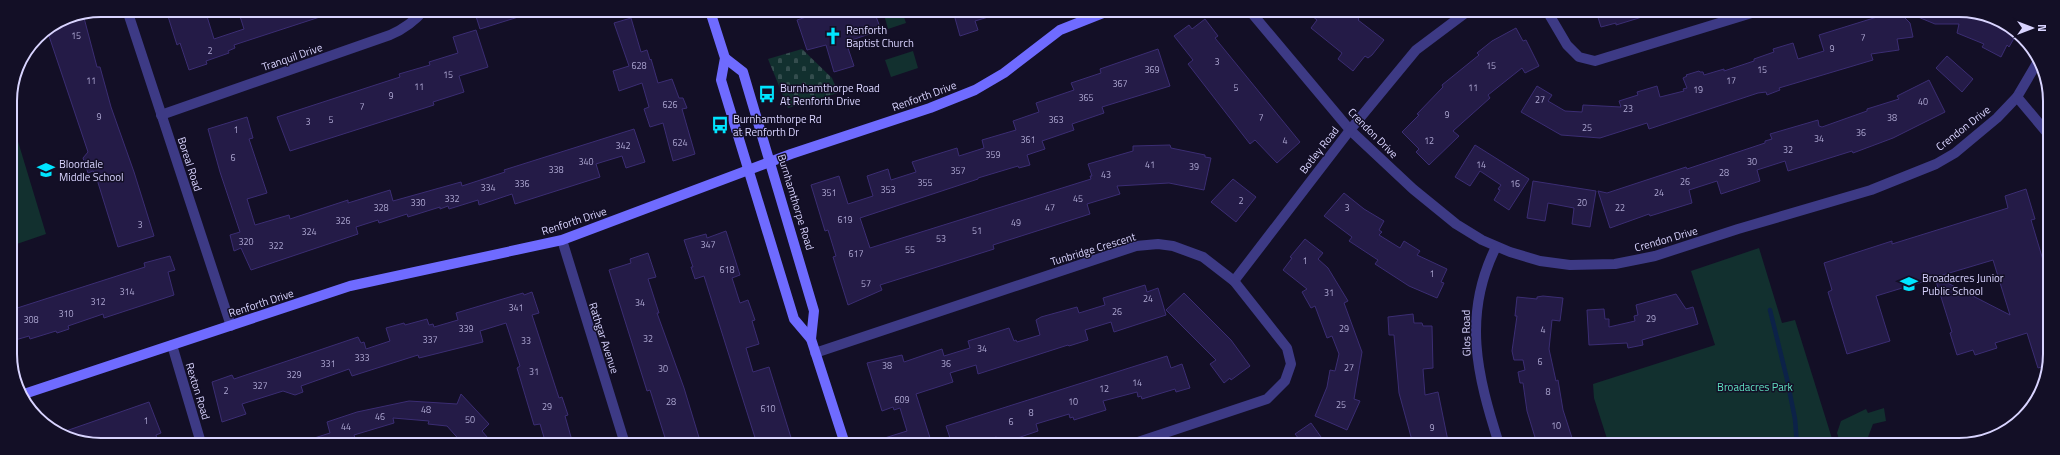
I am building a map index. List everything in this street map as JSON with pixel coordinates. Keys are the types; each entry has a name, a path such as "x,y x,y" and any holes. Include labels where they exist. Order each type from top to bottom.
{"street":[{"name":"Boreal Road","path":"129,17 231,326"},
{"name":"Tranquil Drive","path":"161,115 390,35 403,30 418,17"},
{"name":"Burnhamthorpe Road","path":"712,17 724,58 721,80 794,319 811,339 843,438"},
{"name":"Renforth Drive","path":"27,393 350,286 562,240 771,161 930,108 975,90 1004,73 1060,30 1093,17"},
{"name":"Crendon Drive","path":"1255,17 1350,130 1414,189 1456,224 1496,247 1525,257 1570,265 1615,264 1655,256 1738,229 1871,190 1936,164 1955,153 2017,97 2035,66"},
{"name":"Botley Road","path":"1234,281 1350,130 1416,50 1460,17"},
{"path":"1551,17 1567,44 1579,57 1595,61 1739,17"},
{"name":"Burnhamthorpe Road","path":"724,58 743,72 771,161 814,311 811,339"},
{"path":"2017,97 2043,128"},
{"name":"Rathgar Avenue","path":"562,240 623,438"},
{"name":"Tunbridge Crescent","path":"816,353 1136,246 1158,244 1173,246 1203,257 1234,281 1287,348 1291,364 1285,382 1267,400 1150,438"},
{"name":"Glos Road","path":"1496,247 1485,270 1480,288 1477,307 1476,348 1488,411 1497,438"},
{"name":"Rexton Road","path":"172,345 200,438"}],"green space":[{"path":"885,17 904,17 906,23 888,29"},
{"path":"802,49 832,78 838,93 788,108 768,59"},
{"path":"913,51 918,68 891,77 885,60"},
{"path":"17,138 46,234 17,244"},
{"name":"Broadacres Park","path":"1759,248 1782,323 1795,320 1832,438 1607,438 1594,398 1593,384 1715,345 1691,271"},
{"path":"1884,408 1886,421 1873,424 1868,438 1839,438 1837,433 1841,421 1866,409 1868,413"}],"building":[{"path":"168,17 207,17 214,39 244,29 240,17 320,17 234,45 235,48 228,51 229,53 206,61 207,64 189,70 180,43 177,45"},
{"path":"476,17 518,17 480,29"},
{"name":"Renforth Baptist Church","path":"806,17 876,17 881,30 846,42 854,66 834,72 826,45 807,50 797,20"},
{"path":"955,17 988,17 975,21 978,30 960,36"},
{"path":"1313,17 1357,17 1359,19 1358,20 1384,40 1372,55 1368,58 1365,56 1353,71 1338,59 1342,53 1311,28 1317,20"},
{"path":"1598,17 1642,17 1616,25 1616,23 1601,27"},
{"path":"1877,17 1904,17 1910,23 1913,37 1897,39 1899,50 1871,54 1873,60 1779,88 1780,90 1767,95 1766,92 1758,93 1649,129 1647,123 1600,138 1561,135 1521,112 1537,86 1552,95 1548,101 1565,111 1582,112 1583,105 1621,107 1619,101 1638,95 1637,92 1657,86 1660,97 1684,91 1683,89 1687,88 1683,78 1687,76 1686,75 1699,71 1703,72 1704,75 1724,69 1724,71 1754,61 1754,59 1774,52 1773,49 1793,43 1798,59 1824,51 1819,35"},
{"path":"1918,17 1959,17 1986,21 2010,34 2012,36 2012,42 2009,47 2007,45 2001,57 1982,47 1984,44 1957,33 1959,24 1935,24"},
{"path":"631,18 641,52 647,50 658,83 672,79 679,98 683,98 687,108 682,109 695,154 673,161 663,123 650,127 644,109 649,107 642,83 619,91 613,71 629,66 614,23"},
{"path":"84,19 97,67 100,67 111,107 134,172 154,236 118,247 95,173 93,171 88,173 83,158 88,152 49,36 59,28 74,21"},
{"path":"1205,19 1218,36 1215,38 1300,142 1277,163 1255,140 1250,144 1188,64 1193,60 1174,36 1189,25 1192,29"},
{"path":"1516,28 1523,41 1526,40 1539,66 1525,73 1522,68 1488,95 1490,98 1453,131 1459,136 1429,165 1416,152 1419,149 1402,132 1443,87 1442,85 1479,55 1477,53 1492,41"},
{"path":"476,30 488,67 459,76 464,92 433,102 434,105 290,151 277,117 400,77 399,74 430,65 429,62 458,53 453,37"},
{"path":"1158,49 1170,86 1102,107 1104,113 1072,124 1074,130 1042,141 1045,149 1027,155 1030,165 1019,168 1018,166 978,178 860,218 870,248 1091,179 1090,176 1092,176 1088,164 1133,151 1133,146 1170,145 1171,148 1205,155 1205,157 1211,158 1204,190 1169,183 1117,186 1120,194 1087,204 1090,214 993,245 994,249 880,285 882,290 848,305 833,257 836,256 828,230 825,231 811,185 839,176 848,204 873,196 867,176 888,169 891,180 916,172 912,162 957,148 959,156 984,148 982,140 1016,130 1013,121 1039,112 1036,103 1074,90 1071,83 1101,73 1100,69"},
{"path":"1947,56 1973,79 1962,92 1936,68"},
{"path":"1929,80 1945,112 1893,138 1853,153 1852,151 1788,171 1785,161 1757,170 1760,181 1721,194 1717,181 1689,190 1692,203 1650,216 1649,214 1610,228 1598,191 1607,193 1686,167 1687,169 1765,143 1765,141 1772,139 1770,134 1818,120 1819,126 1822,127 1867,111 1867,109 1899,99 1897,96"},
{"path":"247,117 253,138 249,139 267,193 247,199 255,225 289,215 290,219 348,200 348,203 390,190 393,201 461,182 462,186 505,172 504,170 634,129 645,162 626,168 622,156 599,163 596,164 600,177 515,204 512,194 479,205 478,200 449,209 448,206 440,209 440,207 408,217 407,214 379,223 378,220 356,227 358,234 251,270 241,248 234,251 230,235 240,232 220,172 208,129"},
{"path":"1475,145 1529,179 1509,210 1494,200 1500,190 1498,189 1501,185 1480,171 1470,186 1455,177"},
{"path":"1233,179 1256,197 1236,222 1211,202"},
{"path":"1533,181 1596,191 1590,227 1572,224 1574,208 1548,203 1545,221 1527,218"},
{"path":"2026,189 2035,219 2031,220 2043,260 2043,359 2042,367 2038,368 2027,333 1995,343 1997,348 1975,355 1973,350 1957,355 1950,333 1952,332 1935,278 1876,296 1890,341 1847,354 1828,292 1832,290 1824,263 1892,241 1892,244 2008,208 2005,196","holes":["1993,260 2010,315 1936,277"]},
{"path":"1344,193 1364,209 1384,221 1379,230 1382,232 1379,235 1400,248 1404,241 1420,251 1417,255 1447,269 1441,282 1444,283 1437,298 1409,286 1375,264 1378,260 1349,241 1352,237 1324,216"},
{"path":"726,231 740,275 732,278 740,303 748,300 755,320 752,321 759,344 746,348 753,372 769,367 791,438 755,438 704,276 695,279 691,267 693,267 684,240 706,234 707,238"},
{"path":"1305,239 1323,253 1318,259 1328,268 1348,301 1344,303 1362,352 1354,399 1360,401 1347,430 1315,416 1327,387 1330,370 1335,371 1339,354 1332,336 1327,338 1315,306 1311,308 1302,292 1307,289 1283,270 1292,258 1290,257"},
{"path":"648,253 656,277 648,279 659,313 657,313 684,388 699,438 665,438 650,390 647,391 609,270 631,263 630,259"},
{"path":"170,256 175,270 168,272 174,295 104,318 103,314 68,326 69,329 57,333 56,331 30,339 29,336 17,340 17,308 145,267 144,263"},
{"path":"1145,285 1147,292 1158,288 1166,315 1114,332 1111,322 1085,330 1088,340 978,374 976,365 950,373 953,382 916,394 930,438 885,438 907,431 900,408 894,410 893,407 882,411 867,363 902,355 904,362 942,349 944,356 970,348 968,341 1009,328 1014,341 1016,340 1017,342 1040,335 1036,320 1041,317 1077,307 1079,313 1105,305 1103,298"},
{"path":"532,292 539,313 532,315 559,398 562,397 568,415 565,416 571,438 544,438 540,424 534,425 517,368 520,366 506,323 480,331 483,342 419,358 418,355 352,376 349,369 301,386 303,392 295,395 283,391 242,404 246,414 222,422 212,382 232,375 234,379 358,337 361,343 364,342 366,349 390,341 386,328 427,319 429,325 433,324 434,327 458,320 456,313 523,293 524,295"},
{"path":"1184,293 1231,340 1250,366 1231,380 1230,378 1224,383 1210,364 1216,360 1166,310"},
{"path":"1676,294 1686,309 1693,307 1698,324 1642,340 1643,345 1628,348 1627,343 1589,345 1587,310 1604,309 1605,319 1609,319 1609,327 1635,321 1634,316 1638,315 1636,305"},
{"path":"1543,296 1563,298 1560,321 1552,320 1549,349 1556,381 1558,380 1563,410 1572,438 1535,438 1527,411 1523,383 1520,383 1518,372 1525,370 1523,360 1514,360 1512,351 1517,316 1515,316 1517,297 1537,299 1537,297"},
{"path":"1413,314 1414,323 1422,323 1423,326 1432,326 1433,368 1423,369 1425,395 1438,392 1447,438 1411,438 1399,393 1394,335 1389,335 1388,317"},
{"path":"1167,356 1171,368 1182,364 1190,388 1176,392 1175,389 1142,399 1141,396 1138,397 1137,392 1103,401 1106,410 1074,420 1073,417 1070,418 1069,414 1036,424 1038,431 1018,438 950,438 946,426"},
{"path":"461,394 489,424 482,431 488,438 458,438 447,426 428,424 429,421 393,418 394,423 354,435 355,438 314,438 330,433 327,422 357,412 409,401 457,404"},
{"path":"149,402 161,433 156,435 157,438 101,438 74,434 67,431"},
{"path":"1311,423 1322,438 1298,438 1295,434"}],"waterway":[{"path":"1770,310 1787,379 1795,419 1796,438"}],"place":[{"name":"Renforth Baptist Church","path":"833,36"},
{"name":"Burnhamthorpe Road At Renforth Drive","path":"767,94"},
{"name":"Burnhamthorpe Rd at Renforth Dr","path":"720,125"},
{"name":"Bloordale Middle School","path":"46,170"},
{"name":"Broadacres Junior Public School","path":"1909,284"}]}
